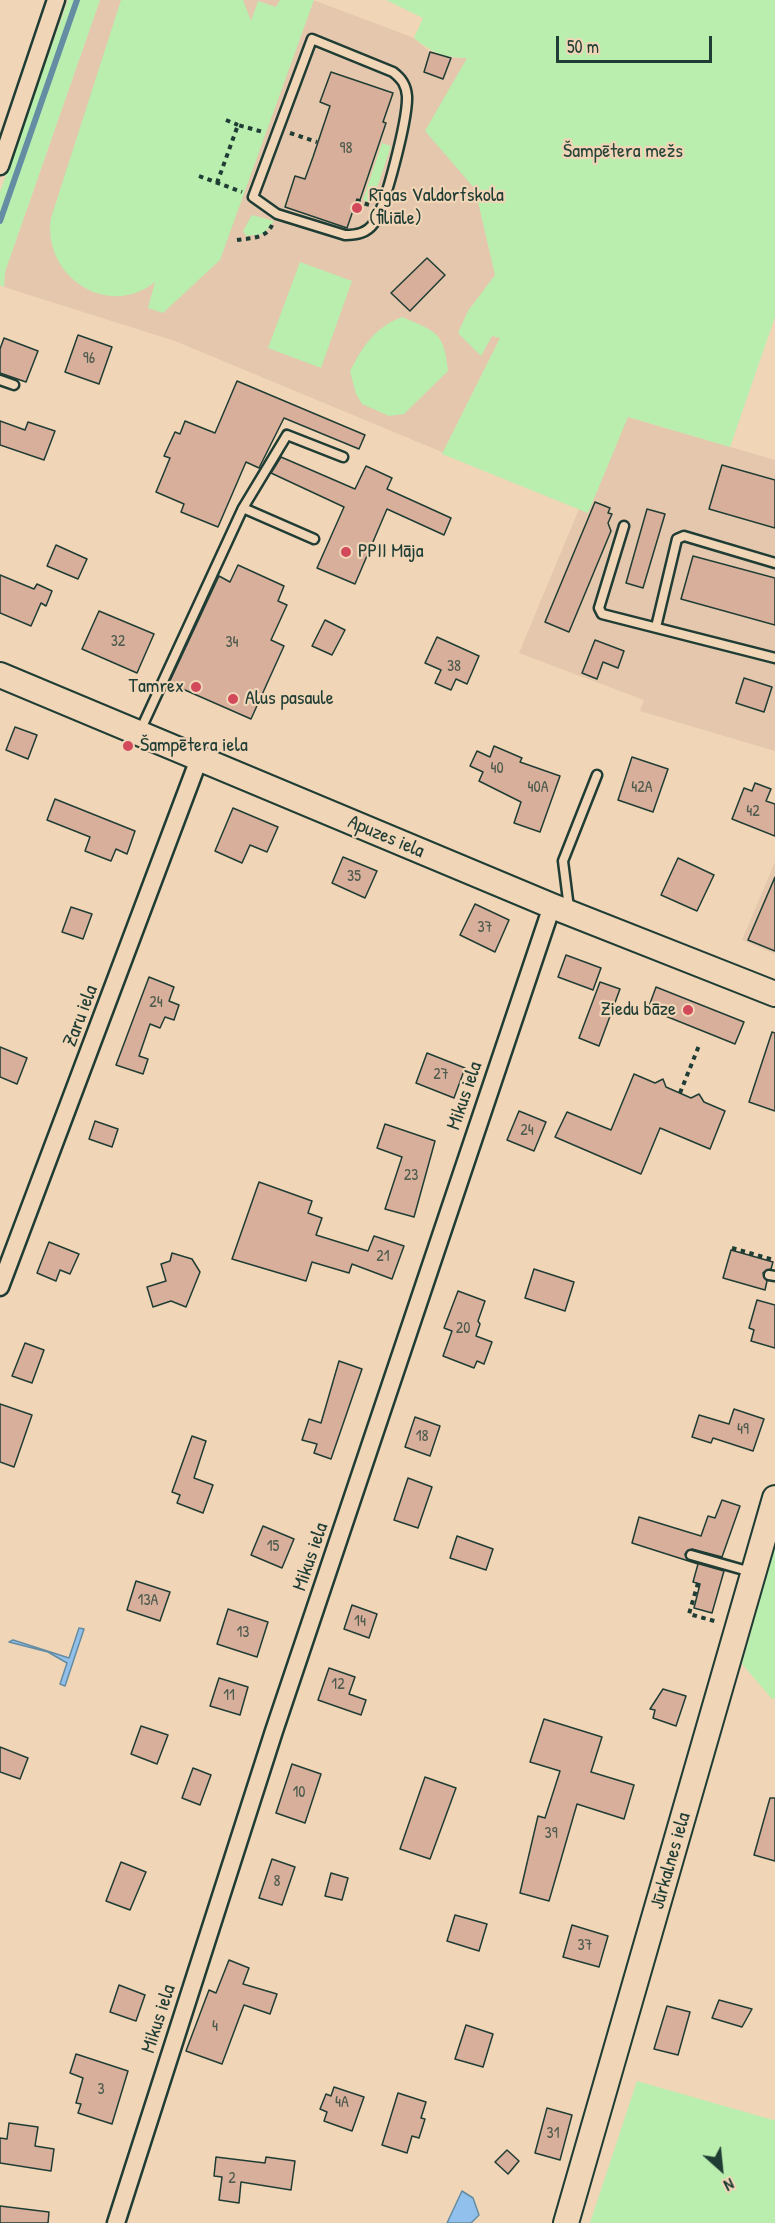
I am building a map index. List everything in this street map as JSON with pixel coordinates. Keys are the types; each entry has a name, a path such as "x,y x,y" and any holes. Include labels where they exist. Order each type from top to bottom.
{"street":[{"path":"0,166 56,0"},
{"name":"Apuzes iela","path":"0,675 561,909 775,994"},
{"name":"Zaru iela","path":"0,1287 199,759"},
{"name":"Mikus iela","path":"116,2223 274,1731 561,909"},
{"name":"Jūrkalnes iela","path":"566,2223 775,1498"}],"lane":[{"path":"312,39 393,72 403,80 406,94 404,125 381,208 373,224 356,235 345,235 277,214 253,197 312,39"},
{"path":"0,380 14,385"},
{"path":"138,734 243,508 287,435 343,457"},
{"path":"243,508 314,539"},
{"path":"624,526 599,608 602,614 775,658"},
{"path":"656,627 677,539 684,536 775,563"},
{"path":"561,909 563,861 597,775"},
{"path":"691,1555 753,1572"}],"path":[{"path":"226,120 275,136"},
{"path":"217,183 238,124"},
{"path":"308,139 317,142"},
{"path":"199,176 253,197"},
{"path":"237,240 261,237 269,231 277,214"},
{"path":"680,1093 700,1043"},
{"path":"732,1248 775,1260"},
{"path":"698,1583 689,1614 737,1628"}],"shaded area":[{"name":"Rīgas Valdorfskola (filiāle)","path":"100,0 313,0 414,38 430,52 424,72 443,79 451,58 467,58 628,417 775,460 775,751 640,711 644,700 519,653 579,509 175,341 4,287 5,272"},
{"path":"775,862 775,954 742,940"}],"green space":[{"path":"68,0 100,0 5,272 4,287 0,285 0,192"},
{"path":"121,0 243,0 251,21 258,1 276,7 280,0 314,0 220,260 163,313 148,308 155,282 137,293 118,296 99,294 82,286 68,274 57,258 51,239 51,218"},
{"name":"Šampētera mežs","path":"386,0 775,0 775,317 730,447 628,417 588,513 442,454 500,338 492,336 481,356 458,333 468,311 495,275 475,189 425,131 467,58 451,57 420,43 414,38 423,18"},
{"path":"382,143 391,146 372,203 363,200"},
{"path":"252,215 274,221 264,234 246,236 243,231"},
{"path":"300,262 352,281 321,368 268,348"},
{"path":"402,317 437,335 444,348 448,371 404,414 389,416 362,404 356,394 350,371 371,338 384,326"},
{"path":"775,1546 775,1698 772,1699 742,1664"},
{"path":"637,2081 775,2119 775,2223 590,2223"}],"water":[{"path":"79,1628 84,1629 65,1686 60,1684 67,1663 48,1652 9,1642 13,1640 69,1658"},
{"path":"462,2191 473,2198 479,2215 471,2223 447,2223"}],"building":[{"path":"430,52 451,58 443,79 424,72"},
{"path":"331,72 393,93 383,122 386,123 360,200 357,199 347,228 285,207 295,176 305,179 313,157 330,106 320,102"},
{"path":"427,258 445,275 410,311 391,293"},
{"path":"78,335 112,347 99,384 65,372"},
{"path":"4,338 38,351 26,382 0,373 0,349"},
{"path":"237,381 365,435 359,449 284,418 259,468 246,462 218,527 181,512 184,504 156,492 170,458 164,456 175,432 180,434 185,421 215,433"},
{"path":"0,421 25,430 28,422 55,431 44,460 0,445"},
{"path":"281,457 355,489 366,466 392,478 387,489 451,518 444,535 387,509 355,584 317,568 344,507 271,473"},
{"path":"722,465 775,480 775,528 709,509"},
{"path":"595,502 610,508 608,513 612,514 608,523 611,531 569,632 545,622"},
{"path":"647,509 665,514 643,588 626,583"},
{"path":"56,545 87,559 78,579 47,566"},
{"path":"693,556 775,578 775,625 681,599"},
{"path":"238,565 284,586 278,601 287,605 271,640 284,646 251,719 169,683 219,576 230,582"},
{"path":"0,575 34,589 37,584 52,591 46,606 41,603 31,626 0,613"},
{"path":"99,611 154,634 137,673 82,649"},
{"path":"325,620 345,630 332,655 312,646"},
{"path":"437,637 479,656 467,684 456,679 451,690 435,683 441,670 425,663"},
{"path":"595,640 624,651 618,668 603,662 597,679 582,673"},
{"path":"744,678 772,687 764,712 736,703"},
{"path":"15,727 37,735 28,759 6,750"},
{"path":"494,746 522,758 520,762 560,776 540,832 514,823 521,802 479,781 483,772 470,766 477,751 490,757"},
{"path":"632,757 668,769 653,812 618,800"},
{"path":"755,783 771,789 766,801 775,804 775,836 732,819 744,788 752,791"},
{"path":"55,799 135,831 127,854 116,849 111,861 85,851 90,837 47,820"},
{"path":"233,808 278,827 267,852 250,845 242,863 215,851"},
{"path":"343,857 377,871 365,898 332,883"},
{"path":"678,858 714,875 697,911 661,895"},
{"path":"775,877 775,951 748,940"},
{"path":"475,904 509,920 495,952 460,935"},
{"path":"71,907 92,914 83,939 62,932"},
{"path":"566,955 601,968 593,990 558,977"},
{"path":"149,977 174,987 169,1001 179,1005 174,1020 165,1017 160,1028 150,1024 139,1056 148,1059 143,1074 116,1065"},
{"path":"600,982 620,989 599,1046 579,1038"},
{"path":"656,987 744,1022 735,1044 648,1009"},
{"path":"772,1032 775,1033 775,1111 749,1102"},
{"path":"0,1047 27,1058 17,1084 0,1077"},
{"path":"427,1053 465,1068 454,1098 416,1083"},
{"path":"634,1074 655,1083 663,1079 666,1087 691,1098 699,1094 704,1102 725,1111 710,1149 660,1128 641,1174 555,1137 567,1112 611,1130"},
{"path":"519,1111 546,1122 534,1151 507,1140"},
{"path":"95,1121 118,1129 112,1147 89,1139"},
{"path":"385,1124 435,1141 414,1217 385,1209 402,1157 377,1148"},
{"path":"259,1182 312,1201 308,1213 322,1218 316,1235 368,1251 374,1236 404,1246 392,1279 352,1264 349,1273 312,1262 306,1281 232,1259"},
{"path":"49,1242 79,1254 70,1274 60,1270 56,1281 37,1273"},
{"path":"731,1250 773,1262 771,1269 763,1273 767,1281 765,1290 723,1278"},
{"path":"172,1253 192,1259 200,1272 186,1307 171,1301 153,1307 147,1287 166,1281 161,1264 170,1261"},
{"path":"534,1269 574,1282 565,1311 525,1298"},
{"path":"458,1291 485,1301 476,1336 492,1342 484,1364 477,1361 474,1368 443,1356 452,1331 444,1328"},
{"path":"757,1300 775,1305 775,1348 751,1341 754,1330 749,1328"},
{"path":"25,1343 44,1350 32,1383 12,1376"},
{"path":"339,1361 362,1369 331,1459 314,1453 317,1444 302,1440 309,1419 321,1423"},
{"path":"0,1404 32,1415 14,1467 0,1462"},
{"path":"734,1409 764,1419 753,1451 713,1438 711,1443 692,1437 699,1415 729,1424"},
{"path":"415,1417 440,1426 430,1456 405,1447"},
{"path":"192,1436 206,1441 194,1478 213,1485 203,1513 177,1503 180,1495 172,1492"},
{"path":"408,1478 432,1487 418,1528 394,1520"},
{"path":"722,1500 740,1506 722,1557 692,1549 685,1554 689,1561 724,1571 712,1613 694,1608 700,1584 693,1582 698,1564 632,1543 639,1517 701,1536 708,1516 715,1518"},
{"path":"263,1526 294,1539 282,1568 251,1555"},
{"path":"457,1536 493,1549 486,1570 450,1558"},
{"path":"136,1581 170,1592 160,1621 127,1610"},
{"path":"352,1605 377,1614 369,1638 344,1629"},
{"path":"228,1609 268,1622 257,1657 217,1644"},
{"path":"329,1668 355,1677 349,1694 366,1700 361,1715 318,1700"},
{"path":"219,1678 248,1687 240,1715 210,1706"},
{"path":"663,1689 686,1696 676,1726 653,1718 655,1710 650,1709"},
{"path":"544,1719 602,1737 591,1772 634,1785 624,1819 577,1804 549,1901 520,1893 538,1816 545,1818 560,1771 530,1762"},
{"path":"141,1726 168,1735 157,1764 131,1754"},
{"path":"0,1747 28,1758 20,1779 0,1772"},
{"path":"292,1764 321,1774 305,1823 276,1813"},
{"path":"193,1768 211,1775 200,1805 182,1798"},
{"path":"425,1777 456,1788 430,1859 400,1849"},
{"path":"770,1798 775,1798 775,1861 754,1855"},
{"path":"272,1859 295,1867 282,1905 259,1898"},
{"path":"121,1862 146,1872 130,1910 106,1901"},
{"path":"331,1873 348,1878 342,1900 325,1896"},
{"path":"455,1915 487,1924 479,1951 447,1941"},
{"path":"572,1925 608,1936 599,1967 563,1957"},
{"path":"229,1960 249,1968 243,1984 277,1994 270,2014 244,2005 222,2064 186,2051 209,1990 216,1993"},
{"path":"119,1985 145,1995 136,2021 110,2012"},
{"path":"719,2000 752,2009 742,2027 712,2018"},
{"path":"667,2006 690,2012 678,2055 654,2049"},
{"path":"466,2025 493,2034 483,2067 455,2059"},
{"path":"76,2054 128,2071 112,2124 78,2113 81,2104 76,2103 83,2078 70,2073"},
{"path":"334,2087 364,2097 352,2131 324,2121 327,2112 320,2109 326,2094 331,2096"},
{"path":"398,2093 426,2102 421,2118 425,2119 419,2138 412,2136 407,2153 382,2145"},
{"path":"547,2108 572,2115 560,2160 535,2153"},
{"path":"9,2123 38,2127 35,2146 54,2149 51,2171 0,2163 0,2138 7,2139"},
{"path":"507,2150 519,2161 508,2174 495,2162"},
{"path":"216,2157 265,2163 266,2157 295,2161 291,2190 241,2182 239,2203 219,2200 222,2177 214,2176"},
{"path":"0,2206 49,2212 48,2223 0,2223"}],"waterway":[{"path":"0,221 77,0"}],"place":[{"name":"Rīgas Valdorfskola (filiāle)","path":"357,208"},
{"name":"PPII Māja","path":"346,552"},
{"name":"Tamrex","path":"196,687"},
{"name":"Alus pasaule","path":"233,699"},
{"name":"Šampētera iela","path":"128,746"},
{"name":"Ziedu bāze","path":"688,1010"}]}
